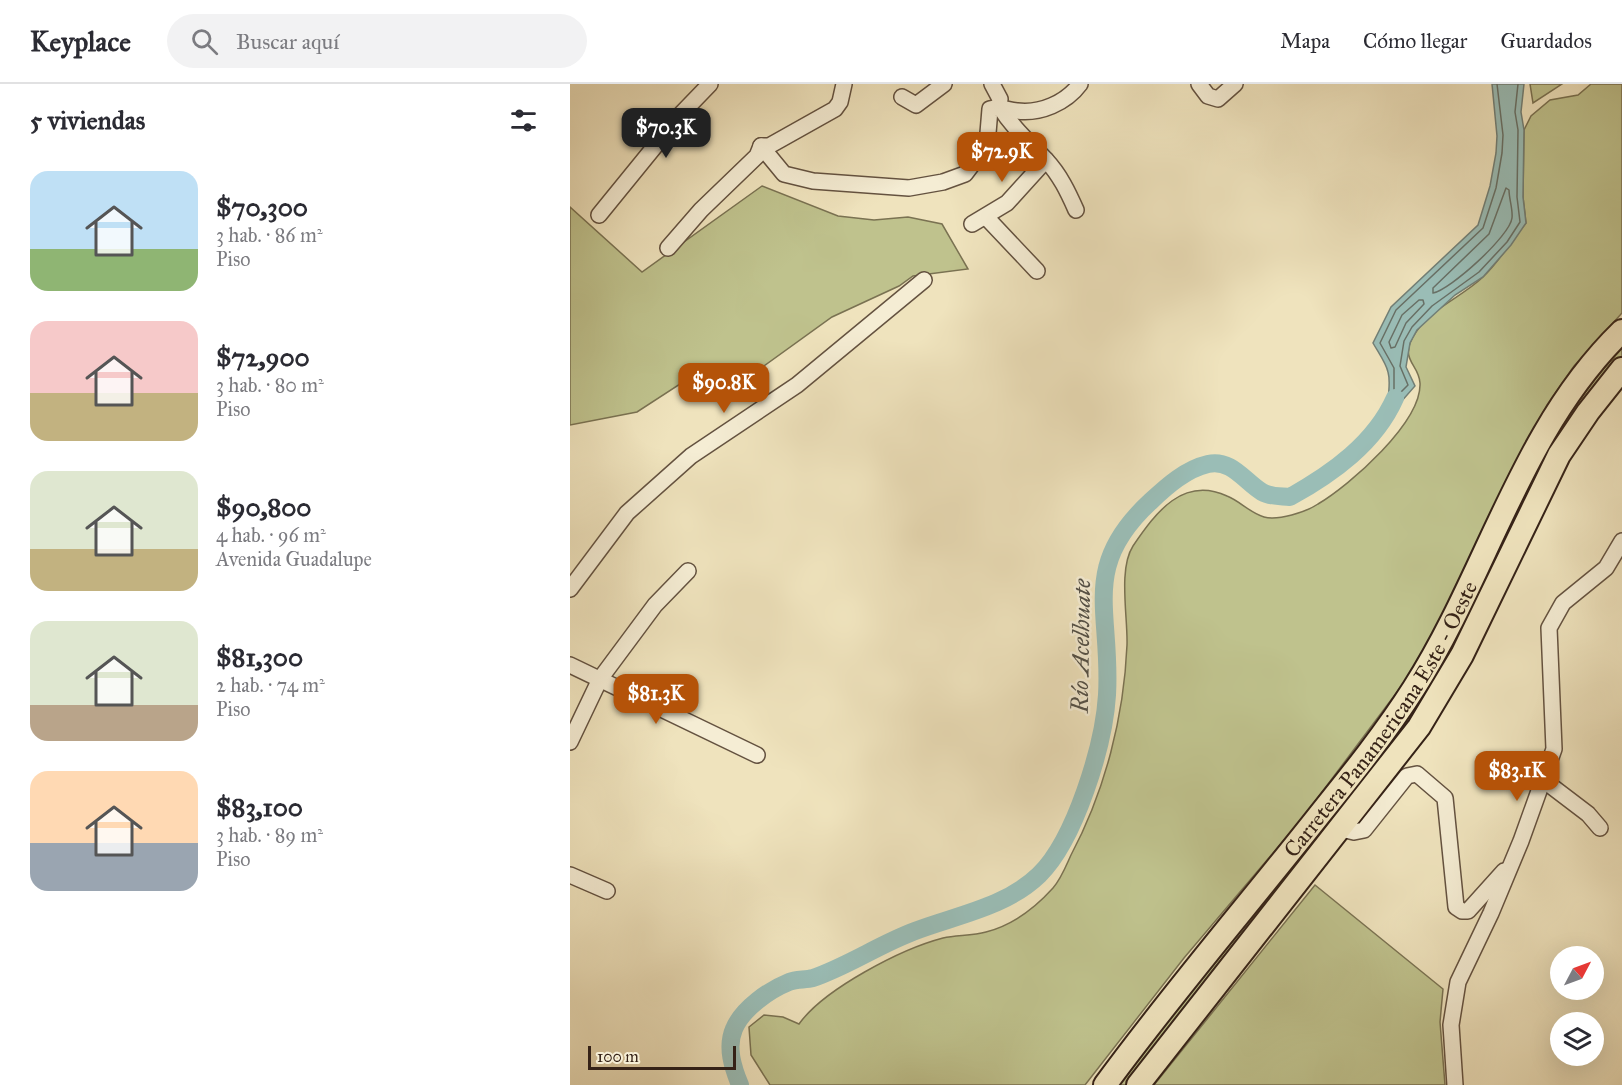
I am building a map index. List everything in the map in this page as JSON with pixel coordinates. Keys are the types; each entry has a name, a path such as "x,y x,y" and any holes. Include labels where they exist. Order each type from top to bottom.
{"highway":[{"name":"Carretera Panamericana Este - Oeste","path":"1105,1085 1392,722 1436,652 1516,485 1543,436 1588,368 1622,331"},
{"name":"Carretera Panamericana Este - Oeste","path":"1138,1085 1341,828 1435,703 1488,602 1559,455 1588,412 1622,369"},
{"path":"1483,555 1483,563 1490,570 1499,571 1505,566"},
{"path":"1466,593 1478,591 1488,602"}],"street":[{"path":"598,215 682,113 710,84"},
{"path":"761,146 769,146 835,109 840,102 844,84"},
{"path":"902,97 916,105 944,84"},
{"path":"992,84 1000,99 999,106 1014,129 1046,160 1065,185 1076,210"},
{"path":"761,146 784,174 813,181 909,189 944,182 965,174 987,145 990,109 999,106 1018,111 1042,110 1073,94 1080,84"},
{"path":"1199,84 1208,96 1218,99 1235,84"},
{"path":"668,248 701,210 757,156 761,146"},
{"path":"972,224 1007,203 1046,160"},
{"path":"986,217 1037,271"},
{"path":"572,582 627,513 691,456 797,385 924,280"},
{"path":"1455,1085 1451,1025 1455,992 1513,859 1554,749 1549,628 1563,603 1606,568 1622,541"},
{"path":"570,742 600,679 655,605 688,571"},
{"path":"570,665 757,755"},
{"path":"1341,828 1354,832 1364,830 1407,776 1417,774 1445,798 1456,908 1462,911 1473,906 1513,859"},
{"path":"1542,779 1588,814 1600,828"},
{"path":"570,875 607,891"}],"green space":[{"path":"1530,84 1562,84 1533,103"},
{"path":"1591,84 1622,84 1622,313 1574,366 1547,405 1512,470 1424,656 1301,820 1184,958 1085,1085 770,1085 751,1055 749,1027 764,1015 783,1017 799,1024 826,997 865,972 926,943 943,938 981,933 1005,925 1031,909 1053,888 1083,831 1111,753 1125,672 1127,645 1125,580 1128,556 1133,546 1161,510 1184,494 1211,491 1232,498 1264,517 1284,517 1306,510 1332,495 1382,451 1409,416 1418,399 1419,376 1410,360 1408,349 1416,332 1439,309 1483,277 1526,223 1523,197 1524,130 1531,116 1550,100 1578,95"},
{"path":"762,186 838,216 874,220 908,217 942,224 968,269 913,276 899,286 832,317 757,371 720,372 703,369 637,412 570,425 570,207 642,272"},
{"path":"1622,339 1622,361 1495,566 1490,562 1538,457"},
{"path":"1474,596 1481,599 1447,673 1131,1085 1113,1085"},
{"path":"1315,885 1443,989 1440,1022 1445,1085 1154,1085"}],"water":[{"path":"1492,84 1524,84 1521,112 1524,130 1523,197 1526,223 1511,245 1483,277 1455,295 1417,330 1410,343 1406,367 1415,386 1386,419 1389,377 1386,365 1373,343 1391,307 1478,225 1490,186 1496,153 1497,136"}],"waterway":[{"name":"Río Acelhuate","path":"740,1085 731,1057 732,1036 743,1014 765,995 789,982 826,973 915,931 996,903 1026,886 1052,859 1076,816 1094,765 1105,716 1107,665 1104,591 1107,569 1114,547 1129,525 1151,501 1185,474 1200,466 1216,463 1231,468 1265,494 1290,497 1322,478 1364,443 1387,414 1395,398"}]}
